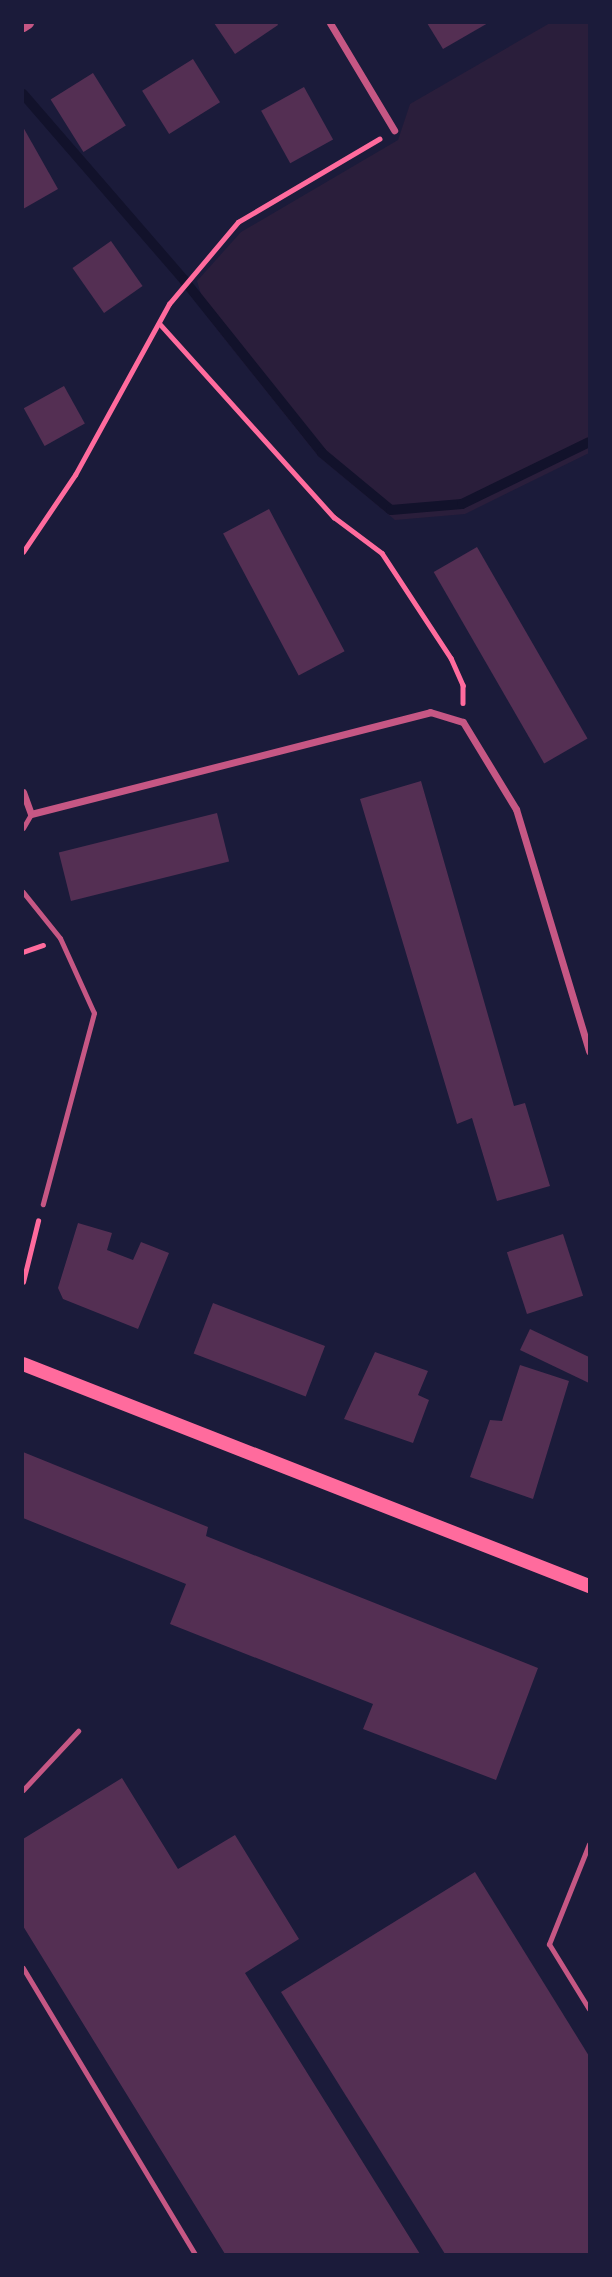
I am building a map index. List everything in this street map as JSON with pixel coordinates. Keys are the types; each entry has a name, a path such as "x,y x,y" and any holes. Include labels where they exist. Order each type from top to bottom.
{"main road":[{"path":"23,1364 589,1586"}],"street":[{"path":"23,26 28,23"},
{"path":"330,23 394,130"},
{"path":"23,792 31,814 430,712 463,722 516,809 589,1051"}],"lane":[{"path":"23,828 31,814"},
{"path":"23,892 60,939 94,1013 43,1204"},
{"path":"23,1790 78,1731"},
{"path":"589,1844 550,1944 589,2009"},
{"path":"23,1968 195,2254"}],"path":[{"path":"23,552 75,475 169,304 238,222 394,130"},
{"path":"160,324 334,517 382,554 452,658 463,685 463,722"},
{"path":"23,1282 43,1204"}],"shaded area":[{"path":"550,23 589,23 589,453 465,514 395,520 318,456 208,318 197,281 241,232 398,140 410,104"}],"building":[{"path":"214,23 277,23 278,25 235,54"},
{"path":"427,23 488,23 443,49"},
{"path":"193,59 220,102 169,134 142,91"},
{"path":"93,73 126,126 83,152 51,99"},
{"path":"304,87 333,139 290,163 261,111"},
{"path":"23,127 58,189 23,209"},
{"path":"111,241 143,286 104,313 72,268"},
{"path":"64,386 85,424 45,446 24,408"},
{"path":"269,509 345,651 299,676 223,533"},
{"path":"477,547 588,738 544,763 434,572"},
{"path":"421,781 514,1106 525,1103 550,1186 497,1201 472,1118 457,1124 360,799"},
{"path":"217,813 229,862 71,901 59,852"},
{"path":"78,1223 112,1233 107,1250 133,1260 141,1242 169,1253 138,1329 63,1299 58,1288"},
{"path":"563,1234 583,1296 527,1314 507,1252"},
{"path":"213,1303 325,1346 306,1396 194,1353"},
{"path":"530,1329 589,1357 589,1383 520,1350"},
{"path":"375,1352 428,1371 418,1395 429,1400 413,1443 344,1419"},
{"path":"520,1365 569,1381 533,1499 470,1477 490,1420 502,1421"},
{"path":"23,1452 208,1527 206,1536 538,1668 496,1780 363,1729 373,1704 170,1624 186,1584 23,1518"},
{"path":"122,1778 178,1869 235,1835 299,1939 245,1973 420,2254 225,2254 23,1926 23,1839"},
{"path":"475,1872 589,2056 589,2254 445,2254 281,1992"}],"waterway":[{"path":"23,94 184,280 322,453 391,510 462,504 589,442"}]}
